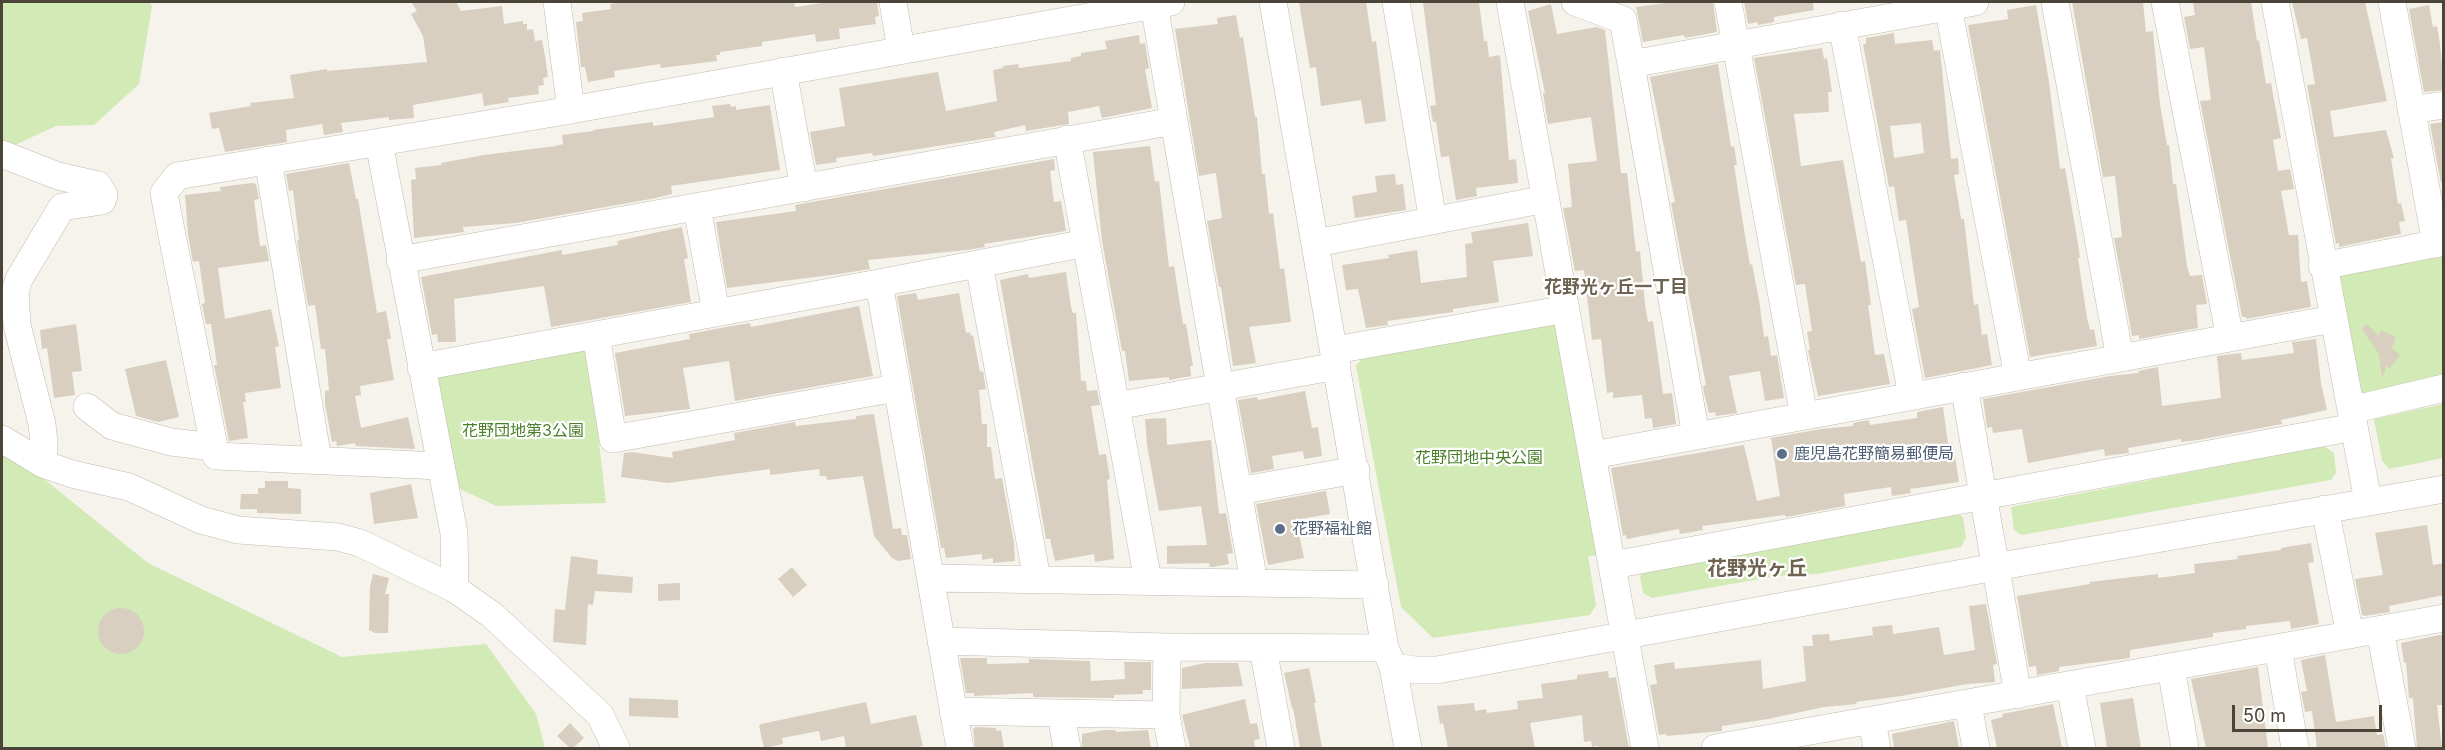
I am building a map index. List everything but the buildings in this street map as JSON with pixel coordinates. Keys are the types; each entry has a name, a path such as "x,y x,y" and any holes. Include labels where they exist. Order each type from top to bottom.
{"street":[{"path":"557,2 571,110"},
{"path":"892,2 901,50"},
{"path":"1273,2 1389,658 1408,748"},
{"path":"1396,2 1433,221"},
{"path":"1510,2 1645,748"},
{"path":"1575,2 1623,20 1696,436"},
{"path":"1728,2 1804,416"},
{"path":"1631,64 1975,2"},
{"path":"2055,2 2120,358"},
{"path":"2165,2 2230,338"},
{"path":"2274,2 2368,501"},
{"path":"2322,266 2440,243 2411,110 2392,2"},
{"path":"441,466 216,456 164,193 177,176 571,110 1162,3 1174,121 1254,583"},
{"path":"1948,6 2018,376"},
{"path":"1842,25 1911,396"},
{"path":"783,71 804,188"},
{"path":"2411,110 2444,105"},
{"path":"400,260 1174,121"},
{"path":"1067,139 1148,581"},
{"path":"379,143 454,533 455,589"},
{"path":"2,154 58,176 98,185 104,195 102,201 62,207 19,279 15,292 17,324 42,424 43,464"},
{"path":"268,160 318,460"},
{"path":"1316,243 1546,199"},
{"path":"697,207 716,313"},
{"path":"421,367 1086,243"},
{"path":"979,264 1037,579"},
{"path":"879,283 960,748"},
{"path":"1116,406 1220,387 1336,358 1566,309"},
{"path":"1593,455 2333,319"},
{"path":"596,335 613,439 896,388"},
{"path":"1964,386 2018,695"},
{"path":"1613,565 1983,495 2353,418 2444,388"},
{"path":"87,407 112,426 171,442 214,447"},
{"path":"2,439 43,464 72,474 129,487 201,520 238,530 338,537 360,543 455,589 492,615 600,715 616,748"},
{"path":"1238,491 1356,470"},
{"path":"941,641 1263,648 1389,658 1414,670 1437,670 1995,567 2444,489"},
{"path":"2325,509 2350,635"},
{"path":"931,578 1376,585"},
{"path":"1715,748 1771,744 1872,721 2444,618"},
{"path":"2380,630 2402,748"},
{"path":"1167,647 1166,716 1172,748"},
{"path":"1263,648 1281,748"},
{"path":"2278,648 2295,748"},
{"path":"2171,668 2185,748"},
{"path":"2070,686 2082,748"},
{"path":"1968,704 1976,748"},
{"path":"953,711 1166,716"},
{"path":"1061,715 1067,748"},
{"path":"1872,721 1876,748"}],"green space":[{"path":"2,2 150,2 152,7 139,84 94,125 56,126 2,151"},
{"path":"2443,251 2443,377 2364,400 2356,394 2335,282 2346,268"},
{"name":"花野団地中央公園","path":"1549,320 1562,329 1598,555 1588,556 1596,605 1590,615 1433,638 1401,607 1356,366 1365,354"},
{"name":"花野団地第3公園","path":"578,347 589,355 606,503 496,506 454,486 437,384 441,372"},
{"path":"2443,404 2443,458 2389,469 2382,461 2374,419"},
{"path":"2,445 148,563 342,657 486,644 536,714 545,748 2,748"},
{"path":"2324,446 2334,453 2336,473 2331,480 2021,535 2014,530 2011,507"},
{"path":"1954,511 1963,517 1966,537 1961,547 1817,574 1777,576 1652,598 1643,593 1640,576 1645,568"}],"place":[{"name":"鹿児島花野簡易郵便局","path":"1782,454"},
{"name":"花野福祉館","path":"1280,529"}],"district":[{"name":"花野光ヶ丘一丁目","path":"1616,288"},
{"name":"花野光ヶ丘","path":"1757,569"}]}
